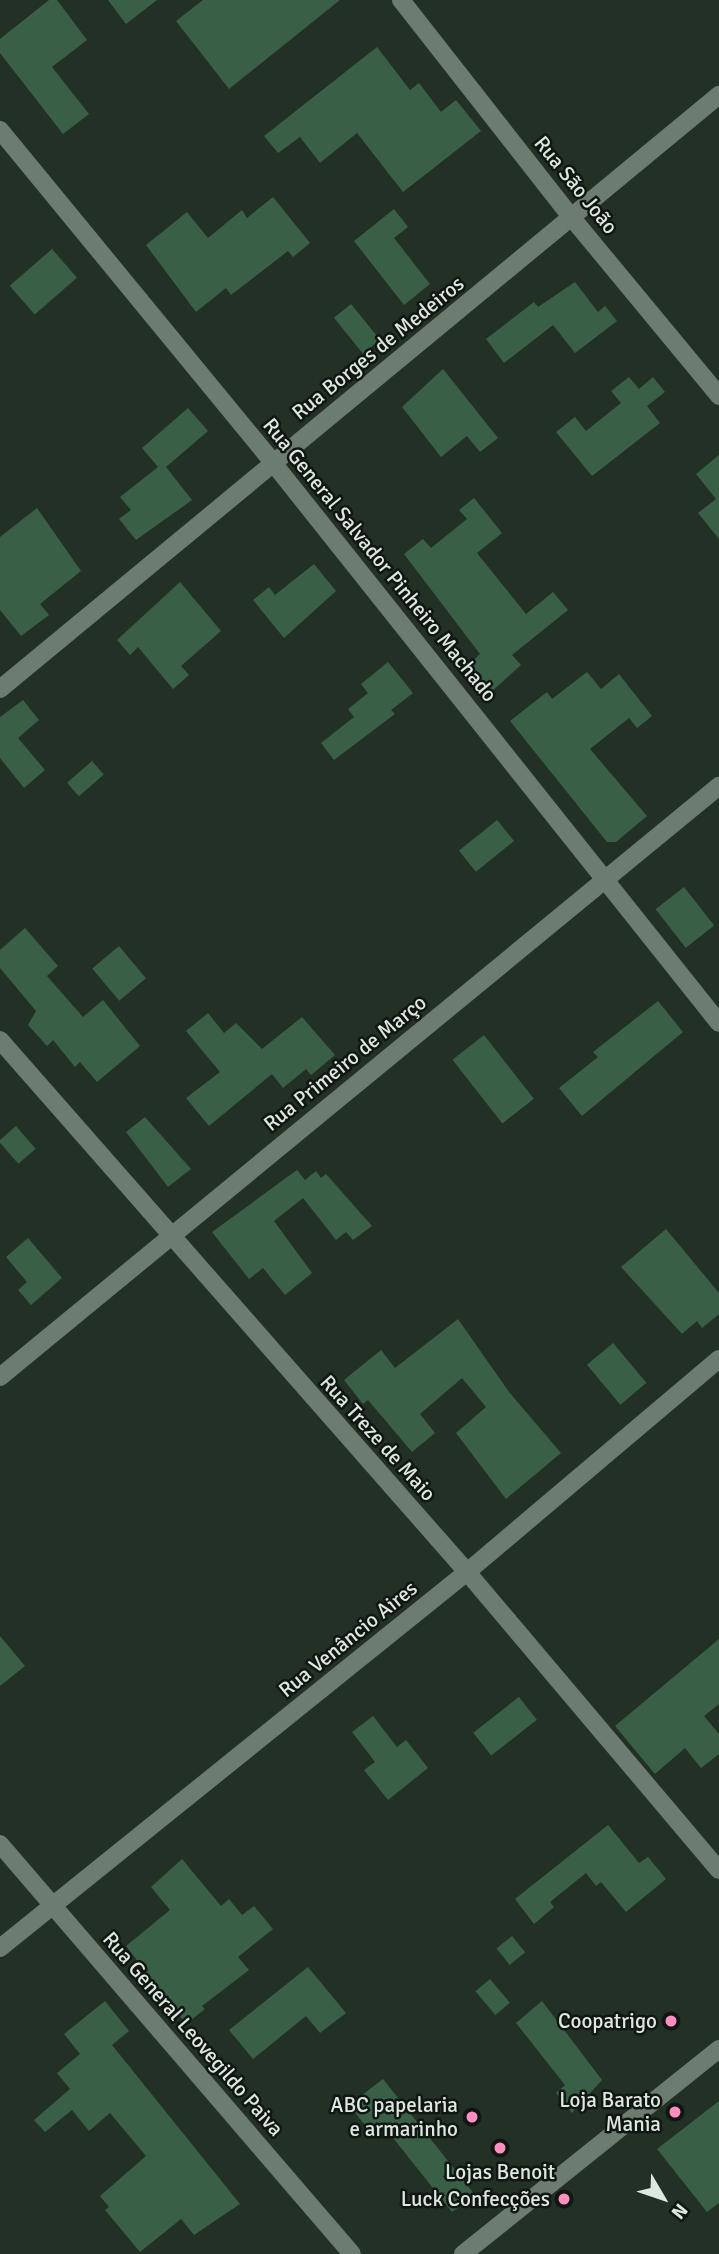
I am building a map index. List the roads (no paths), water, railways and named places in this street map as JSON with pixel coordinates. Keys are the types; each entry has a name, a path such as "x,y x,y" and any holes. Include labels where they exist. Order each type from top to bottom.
{"street":[{"name":"Rua São João","path":"401,0 572,218 719,396"},
{"name":"Rua Borges de Medeiros","path":"0,689 719,95"},
{"name":"Rua General Salvador Pinheiro Machado","path":"0,130 274,464 719,1023"},
{"name":"Rua Primeiro de Março","path":"0,1377 719,786"},
{"name":"Rua Treze de Maio","path":"0,1040 169,1237 467,1572 719,1870"},
{"name":"Rua Venâncio Aires","path":"0,1948 467,1572 719,1359"},
{"name":"Rua General Leovegildo Paiva","path":"0,1844 352,2254"},
{"path":"463,2254 719,2049"}],"place":[{"name":"Coopatrigo","path":"671,2021"},
{"name":"Loja Barato Mania","path":"675,2112"},
{"name":"ABC papelaria e armarinho","path":"472,2117"},
{"name":"Lojas Benoit","path":"500,2148"},
{"name":"Luck Confecções","path":"564,2199"}]}
